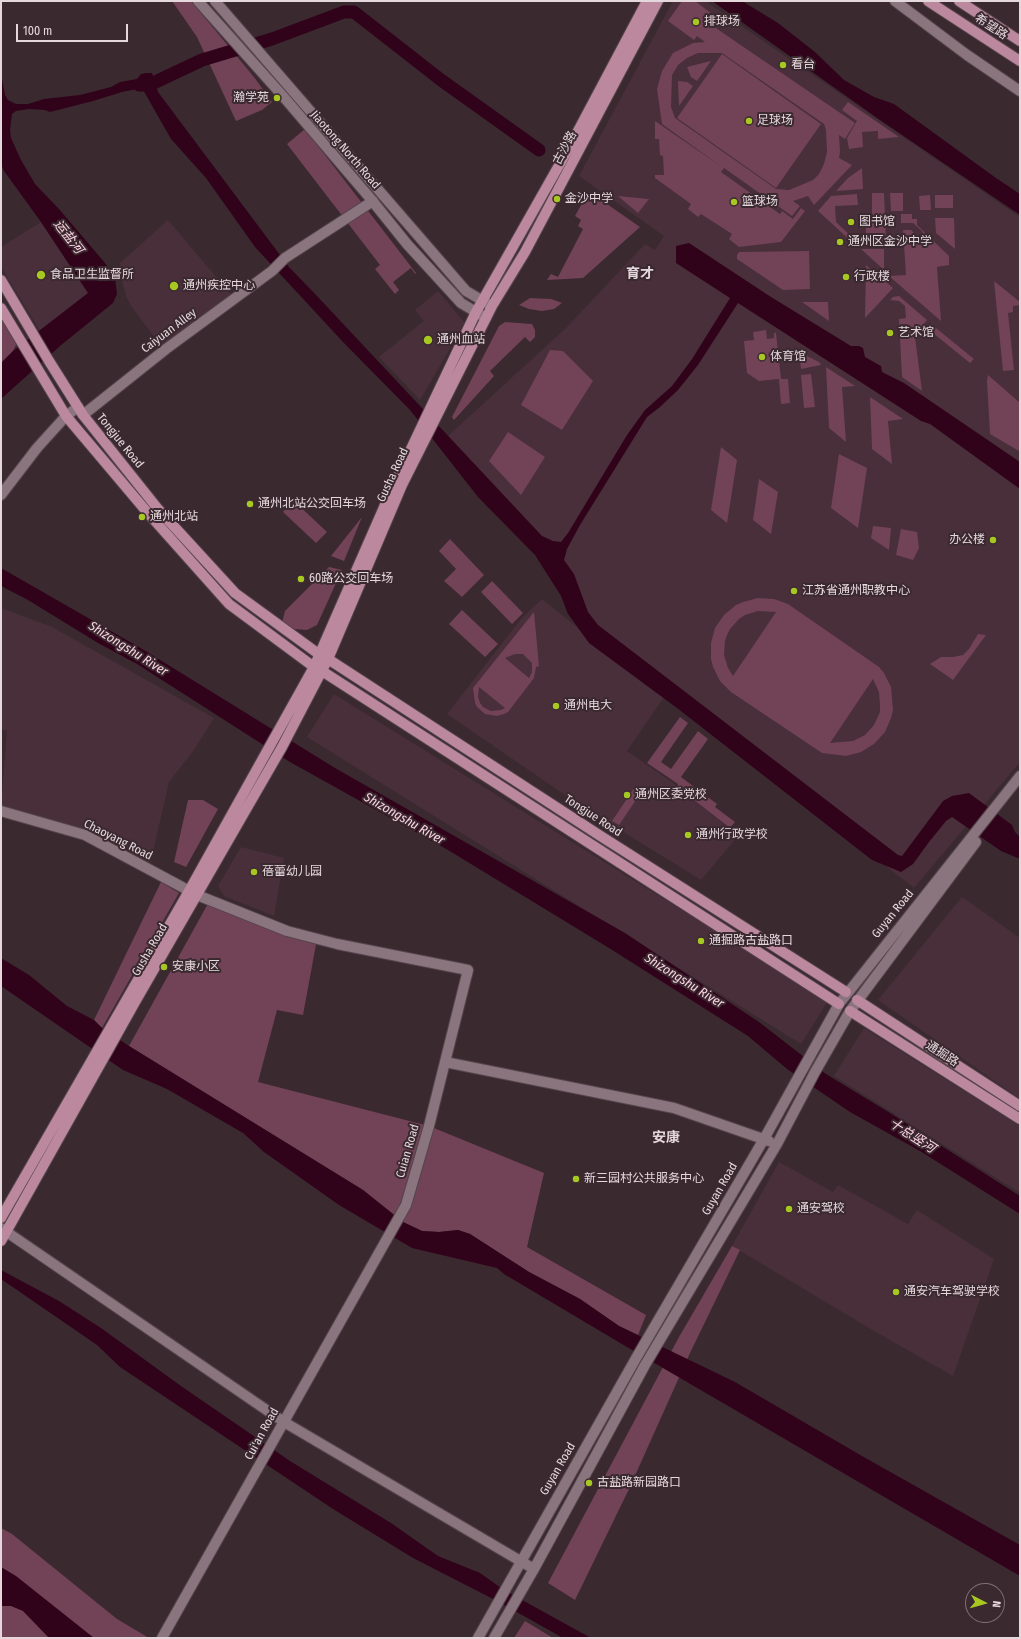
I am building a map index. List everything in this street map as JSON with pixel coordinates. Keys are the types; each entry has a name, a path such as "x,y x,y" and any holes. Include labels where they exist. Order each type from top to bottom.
{"main road":[{"name":"古沙路","path":"482,300 570,146 647,1"},
{"name":"古沙路","path":"492,306 525,252 658,1"},
{"name":"希望路","path":"928,1 1020,61"},
{"name":"希望路","path":"959,1 1020,41"},
{"name":"Tongjue Road","path":"1,280 49,361 81,411 158,509 234,594 324,657 585,827 846,992"},
{"name":"Gusha Road","path":"324,657 392,489 482,300"},
{"name":"Gusha Road","path":"324,657 402,484 492,306"},
{"name":"Tongjue Road","path":"1,308 66,416 147,512 229,604 318,669 839,1004"},
{"path":"318,669 324,657"},
{"name":"Gusha Road","path":"267,762 283,722 318,669"},
{"name":"Gusha Road","path":"1,1241 4,1230 114,1030 267,762 293,726 318,669"},
{"name":"通掘路","path":"857,1000 1020,1106"},
{"name":"通掘路","path":"850,1011 1020,1119"},
{"name":"Gusha Road","path":"1,1218 94,1066"}],"street":[{"name":"Jiaotong North Road","path":"198,1 372,201 407,244 461,303 486,318"},
{"name":"Jiaotong North Road","path":"215,1 466,291 492,306"},
{"path":"895,1 967,55 1020,91"},
{"name":"Caiyuan Alley","path":"1,495 37,448 66,416 81,411 272,271 285,258 372,201"},
{"name":"Guyan Road","path":"478,1638 635,1360 764,1139 846,992 974,840 996,812 1020,776"},
{"name":"Guyan Road","path":"996,812 1020,786"},
{"name":"Chaoyang Road","path":"1,811 85,835 193,893 287,931 337,944 468,970"},
{"name":"Guyan Road","path":"494,1638 534,1569 646,1365 777,1144 805,1090 850,1011 974,840"},
{"name":"Cuian Road","path":"385,1242 406,1205 429,1126 468,970"},
{"path":"846,992 857,1000"},
{"path":"839,1004 850,1011"},
{"path":"445,1062 674,1108 777,1144"},
{"path":"4,1230 284,1422 534,1569"},
{"name":"Cui'an Road","path":"162,1638 385,1242"}],"shaded area":[{"path":"172,1 191,1 254,77 272,102 262,110 236,121 197,37"},
{"name":"江苏省通州职教中心","path":"673,1 705,1 1020,217 1020,762 914,888 669,695 592,629 448,436 566,328 645,244 655,250 664,236 579,176"},
{"path":"682,1 695,1 712,14 707,22 855,123 845,139 839,135 839,158 852,165 814,205 808,196 793,201 800,206 792,216 724,168 721,172 780,214 782,211 793,219 801,208 805,211 781,242 739,247 729,239 732,234 701,214 698,217 688,209 691,204 655,178 655,175 664,175 663,156 660,155 659,139 655,139 655,121 722,167 662,124 657,89 662,71 673,53 693,43 705,42 697,36 694,40 668,21","holes":["698,53 722,53 824,124 826,130 827,152 824,164 819,174 813,180 789,190 776,189 675,118 671,107 672,75 678,65 687,58"]},
{"name":"足球场","path":"722,54 821,124 776,188 677,118"},
{"path":"711,61 697,81 691,77 687,67"},
{"path":"678,81 687,82 693,86 679,106"},
{"path":"848,102 899,137 878,139 878,131 862,132 863,147 849,149 847,138 857,121 842,110"},
{"path":"305,129 416,273 415,274 411,268 393,282 399,290 395,294 375,269 380,265 287,144"},
{"path":"862,168 863,189 836,191 848,178"},
{"path":"872,193 884,193 885,216 874,217 872,213"},
{"path":"890,193 903,193 903,211 891,211"},
{"path":"857,194 858,205 835,206 836,222 856,241 852,242 818,211 831,196"},
{"path":"930,195 931,210 920,210 919,196"},
{"path":"935,195 953,195 953,208 935,208"},
{"path":"618,196 649,199 638,213"},
{"path":"597,197 640,227 583,278 547,280 551,274 558,277 583,229 578,226 581,220 575,216 585,198"},
{"path":"901,214 912,214 912,219 917,219 917,225 949,256 949,265 937,267 941,321 889,276 906,275 903,230 911,230 919,242 924,238 922,231 913,223 901,223"},
{"path":"935,218 954,218 955,249 936,233"},
{"path":"871,219 885,219 886,241 866,241 866,227 871,227"},
{"name":"通州疾控中心","path":"168,220 234,298 164,350 131,306 126,296 119,270 120,263"},
{"name":"食品卫生监督所","path":"41,222 88,293 40,331 1,267 1,247"},
{"path":"861,249 884,249 884,270"},
{"path":"809,251 810,289 783,290 737,259 739,252"},
{"path":"866,265 893,288 865,318"},
{"path":"994,281 1020,302 1020,305 1013,306 1013,312 1008,313 1014,370 1003,371"},
{"name":"通州血站","path":"438,291 465,323 420,400 379,357 424,321 415,310"},
{"path":"899,296 927,320 923,325 924,336 915,337 922,391 902,377 899,319 906,318 905,306 899,301 890,300 893,297"},
{"path":"530,298 551,299 562,303 554,309 542,311 529,309 519,305"},
{"path":"802,302 828,302 829,321"},
{"path":"1,308 19,339 13,351 1,363"},
{"path":"505,322 532,324 535,330 535,337 530,342 525,337 490,371 494,376 454,420 452,417 499,326"},
{"path":"931,324 974,359 970,363 928,329"},
{"name":"体育馆","path":"766,330 767,339 774,338 774,333 776,333 781,379 788,379 790,403 781,404 779,379 759,381 747,373 744,341 754,340 753,332"},
{"path":"550,350 563,351 593,381 562,430 521,405"},
{"path":"799,352 819,362 821,365 801,369"},
{"path":"826,367 855,386 842,387 846,442 829,428"},
{"path":"811,374 815,407 804,408 801,375"},
{"path":"988,375 1019,402 1019,451 990,434 987,381"},
{"path":"870,397 903,419 888,421 892,464 872,449"},
{"path":"508,432 545,457 521,495 489,461"},
{"path":"721,447 737,460 727,523 711,510"},
{"path":"839,454 867,468 858,528 831,508"},
{"path":"759,479 778,492 771,534 753,520"},
{"path":"293,500 327,532 316,543 283,512"},
{"path":"362,517 344,561 331,556"},
{"path":"873,526 891,528 889,550 871,538"},
{"path":"901,529 917,532 919,548 913,560 896,555"},
{"path":"450,539 484,575 462,597 444,581 456,569 439,551"},
{"path":"329,567 342,570 317,625 307,630 294,629 282,623 285,611"},
{"path":"492,581 523,613 512,624 481,592"},
{"path":"758,598 774,599 788,604 879,667 884,673 891,687 893,710 885,732 874,744 861,752 846,756 822,753 731,692 720,681 711,659 711,643 715,628 724,615 736,605","holes":["758,611 776,612 733,676 728,668 724,655 727,635 739,619 745,615","873,679 879,692 880,705 880,712 874,725 865,735 853,741 830,743"]},
{"name":"通州电大","path":"542,599 664,697 627,751 676,785 675,786 733,831 739,825 744,829 701,880 578,804 447,714 521,619"},
{"path":"1,608 52,627 214,718 194,750 169,782 149,869 85,835 1,807 7,731 1,729"},
{"path":"462,610 498,644 485,657 449,624"},
{"path":"534,612 539,666 536,667 534,678 508,712 497,716 485,714 477,707 475,703 473,688","holes":["515,654 523,654 532,663 532,672 529,678 505,658","479,687 505,708 491,711 483,707 478,697"]},
{"path":"978,634 986,635 953,680 930,664 941,657 963,655 969,649"},
{"path":"334,694 828,1001 801,1044 307,737"},
{"path":"680,717 688,723 661,762 671,769 698,731 708,739 681,777 717,804 715,807 735,822 730,828 677,787 678,784 647,763"},
{"path":"635,787 642,791 619,825 612,821"},
{"path":"188,800 203,800 218,809 186,867 174,862"},
{"name":"蓓蕾幼儿园","path":"241,847 284,858 274,916 224,896 218,886"},
{"path":"161,882 179,893 102,1028 94,1020"},
{"path":"962,897 1020,938 1019,1098 878,1000"},
{"path":"210,900 317,939 303,1015 277,1010 258,1082 429,1126 544,1173 527,1247 646,1315 638,1335 619,1326 580,1299 529,1272 470,1234 458,1230 439,1232 422,1231 403,1222 363,1190 129,1046"},
{"path":"864,1028 1020,1126 1020,1193 834,1076"},
{"name":"通安汽车驾驶学校","path":"779,1162 833,1192 838,1185 908,1224 917,1210 994,1259 953,1376 874,1331 732,1246"},
{"path":"732,1246 740,1250 690,1353 629,1489 575,1600 548,1583 679,1337"},
{"path":"1,1528 12,1534 117,1619 149,1638 1,1638"},
{"path":"525,1621 553,1638 514,1638"}],"water":[{"path":"712,1 742,1 778,23 815,52 844,80 874,97 894,104 1020,194 1020,215 880,120"},
{"name":"运盐河","path":"152,73 158,92 289,267 542,536 553,541 561,542 568,533 627,435 645,410 672,386 692,359 730,298 676,263 676,246 689,243 771,297 851,346 859,346 863,348 865,357 881,366 882,372 904,383 1020,462 1020,489 930,424 921,421 738,303 698,365 678,390 647,417 580,525 567,549 564,560 574,574 588,612 598,625 898,855 902,856 943,801 952,796 969,793 1012,825 1015,832 1020,837 1020,859 1001,851 952,817 946,821 913,864 901,872 872,860 677,708 589,643 568,614 561,596 535,555 478,497 410,410 343,342 255,247 206,178 171,139 142,88 50,112 45,110 29,109 16,111 12,114 10,130 11,138 21,160 35,184 59,209 105,263 115,277 117,294 113,303 60,346 1,399 1,363 13,351 88,293 41,222 4,171 1,164 1,74 5,95 8,100 16,104 28,104 44,99 80,95 111,87 120,82 137,79 141,74"},
{"path":"1,568 144,650 335,768 625,933 759,1022 826,1074 1020,1196 1020,1214 920,1151 850,1112 787,1069 748,1036 609,948 448,850 290,762 137,664 98,643 28,600 1,586"},
{"path":"1,958 29,975 67,1006 94,1020 102,1028 129,1046 363,1190 403,1222 422,1231 439,1232 458,1230 470,1234 529,1272 580,1299 619,1326 735,1382 1020,1545 1020,1576 632,1350 504,1274 497,1268 412,1248 339,1205 264,1152 243,1133 167,1089 123,1070 1,986"},
{"path":"1,1270 59,1301 101,1328 181,1386 290,1461 391,1523 438,1556 480,1573 504,1590 591,1638 563,1638 497,1601 413,1558 333,1509 120,1367 97,1345 1,1279"},
{"path":"1,1567 16,1576 94,1638 49,1638 23,1611 11,1606 1,1606"}],"waterway":[{"path":"139,85 149,85 202,60 272,39 344,12 354,12 441,80 539,150"}],"place":[{"name":"排球场","path":"696,22"},
{"name":"看台","path":"783,65"},
{"name":"瀚学苑","path":"277,98"},
{"name":"足球场","path":"749,121"},
{"name":"金沙中学","path":"557,199"},
{"name":"篮球场","path":"734,202"},
{"name":"图书馆","path":"851,222"},
{"name":"通州区金沙中学","path":"840,242"},
{"name":"食品卫生监督所","path":"41,275"},
{"name":"行政楼","path":"846,277"},
{"name":"通州疾控中心","path":"174,286"},
{"name":"艺术馆","path":"890,333"},
{"name":"通州血站","path":"428,340"},
{"name":"体育馆","path":"762,357"},
{"name":"通州北站公交回车场","path":"250,504"},
{"name":"通州北站","path":"142,517"},
{"name":"办公楼","path":"993,540"},
{"name":"60路公交回车场","path":"301,579"},
{"name":"江苏省通州职教中心","path":"794,591"},
{"name":"通州电大","path":"556,706"},
{"name":"通州区委党校","path":"627,795"},
{"name":"通州行政学校","path":"688,835"},
{"name":"蓓蕾幼儿园","path":"254,872"},
{"name":"通掘路古盐路口","path":"701,941"},
{"name":"安康小区","path":"164,967"},
{"name":"新三园村公共服务中心","path":"576,1179"},
{"name":"通安驾校","path":"789,1209"},
{"name":"通安汽车驾驶学校","path":"896,1292"},
{"name":"古盐路新园路口","path":"589,1483"}],"district":[{"name":"育才","path":"640,274"},
{"name":"安康","path":"666,1138"}],"water label":[{"name":"Shizongshu River","path":"128,649"},
{"name":"Shizongshu River","path":"404,819"},
{"name":"Shizongshu River","path":"684,981"},
{"name":"十总竖河","path":"912,1136"}]}
